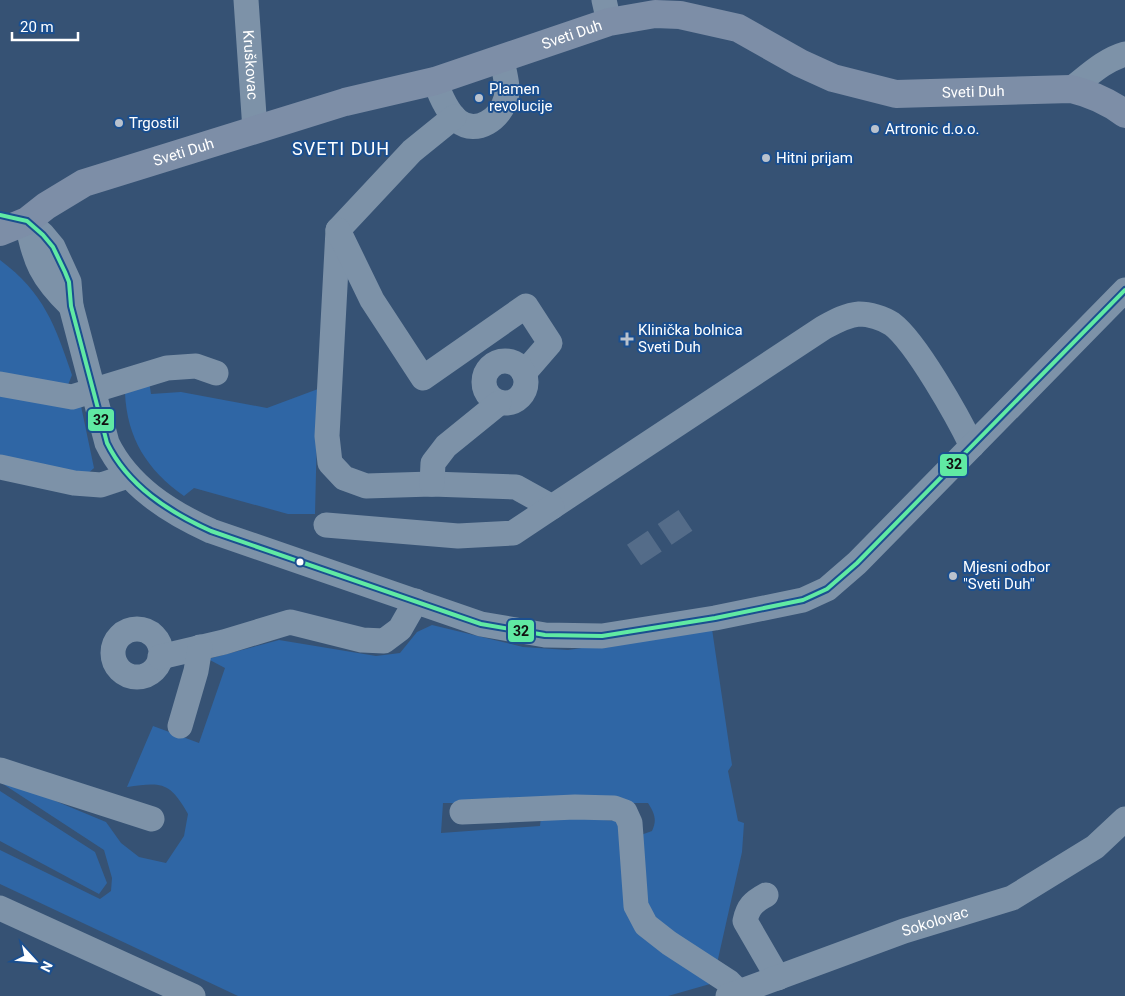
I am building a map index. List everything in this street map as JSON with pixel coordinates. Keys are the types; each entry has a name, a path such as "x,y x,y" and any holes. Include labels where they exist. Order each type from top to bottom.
{"main road":[{"name":"Sveti Duh","path":"0,232 26,221 54,200 84,183 346,102 435,81 502,60 606,11 680,15 721,23 738,28 800,63 833,78 896,94 1072,89 1097,96 1125,114"},
{"path":"0,215 26,221"}],"street":[{"name":"Kruškovac","path":"246,0 255,130"},
{"path":"1072,89 1094,70 1116,56 1125,54"},
{"path":"435,81 440,95 460,123 473,126 482,125 494,118 506,98 502,60"},
{"path":"454,117 412,150 338,230 327,436 330,463 344,478 366,486 432,484 516,488 552,507"},
{"path":"26,221 43,235 53,247 69,282 71,306 107,443 115,461 128,476 168,509 211,531 481,624 545,635 602,636 715,618 803,600 827,589 857,563 1125,290"},
{"path":"338,230 372,300 423,378 526,306 550,343 524,373"},
{"path":"326,525 458,536 513,533 823,328 842,318 858,314 875,317 891,324 906,338 958,417 972,446"},
{"path":"474,341 491,366"},
{"path":"498,362 512,362 524,373 526,380 522,395 510,403 499,403 487,395 484,388 485,374 491,366 498,362"},
{"path":"0,384 72,397 167,368 196,366 216,372"},
{"path":"432,484 433,463 446,446 499,403"},
{"path":"0,467 74,483 98,485 128,476"},
{"path":"160,657 224,642 290,622 362,640 384,641 400,630 416,601"},
{"path":"180,726 196,671 200,647"},
{"path":"0,770 152,819"},
{"path":"462,812 614,808 625,812 630,823 636,906 646,924 669,944 729,982 733,994"},
{"name":"Sokolovac","path":"733,994 904,931 1012,898 1095,848 1125,819"},
{"path":"766,895 756,900 747,909 745,921 778,978"},
{"path":"0,908 193,996"}],"shaded area":[{"path":"0,260 27,285 46,311 60,341 72,375 68,385 0,380"},
{"path":"149,381 151,394 181,392 267,408 318,389 315,514 288,514 194,488 184,496 171,486 159,475 141,452 130,424 125,393"},
{"path":"0,392 81,406 94,468 86,475 0,459"},
{"path":"432,625 523,647 568,650 712,629 732,765 728,771 738,821 744,823 742,852 716,968 652,920 642,901 638,836 652,831 654,827 654,817 648,803 443,803 441,833 540,826 541,816 619,821 627,909 710,984 668,996 238,996 0,884 0,850 100,899 111,891 112,878 104,850 0,782 0,778 106,822 121,843 139,857 166,863 184,836 188,814 176,796 164,787 149,785 127,787 153,726 199,743 225,668 208,659 279,640 376,656 400,653 417,632"},
{"path":"0,791 95,852 107,883 99,894 0,841"}],"tunnel":[{"path":"634,555 686,520"}],"transit line":[{"name":"32","path":"0,215 27,221 53,247 69,282 71,306 107,443 126,472 151,496 195,524 211,531 481,624 545,635 602,636 715,618 803,600 827,589 857,563 1125,290"}],"place":[{"name":"Plamen revolucije","path":"479,98"},
{"name":"Trgostil","path":"119,123"},
{"name":"Artronic d.o.o.","path":"875,129"},
{"name":"Hitni prijam","path":"766,158"},
{"name":"Klinička bolnica Sveti Duh","path":"627,339"},
{"name":"Mjesni odbor \"Sveti Duh\"","path":"953,576"}],"district":[{"name":"SVETI DUH","path":"341,148"}]}
